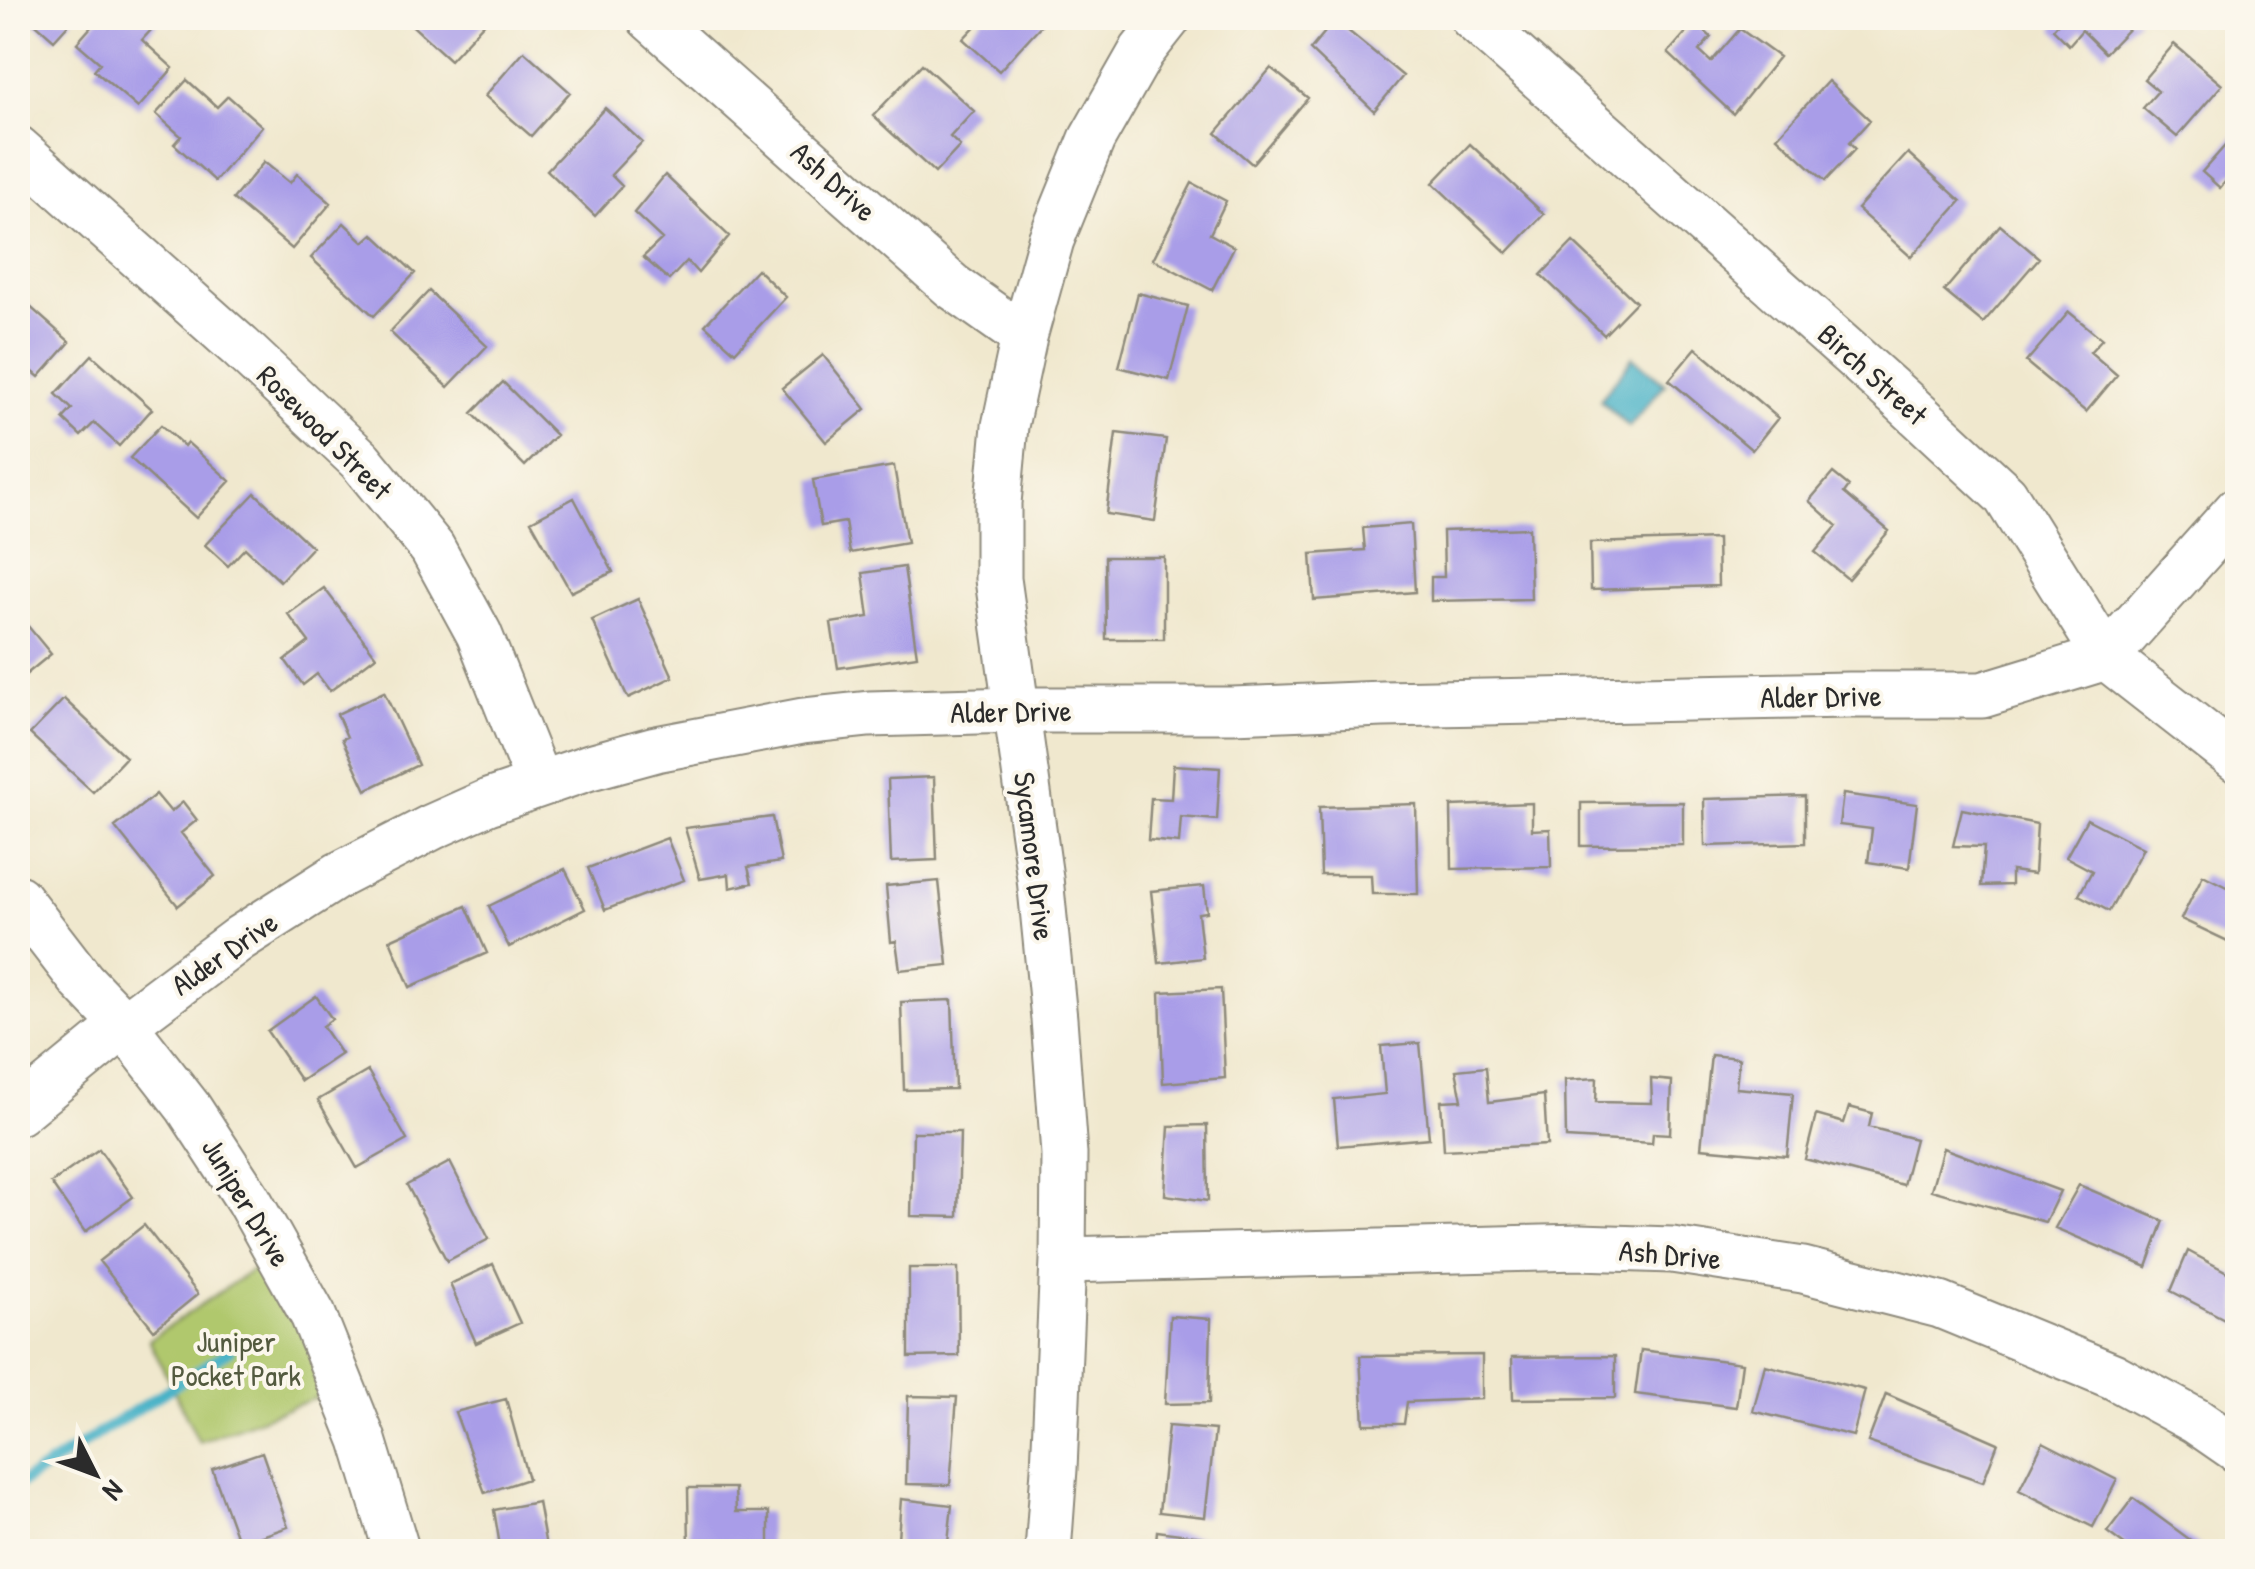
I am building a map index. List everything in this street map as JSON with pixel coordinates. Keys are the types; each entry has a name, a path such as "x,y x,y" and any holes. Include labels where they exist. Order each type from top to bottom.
{"street":[{"name":"Ash Drive","path":"650,18 952,286 1024,337"},
{"name":"Sycamore Drive","path":"1048,1552 1064,1260 1064,1154 1040,878 998,578 998,503 1005,426 1050,240 1092,139 1142,51 1168,18"},
{"name":"Birch Street","path":"1473,18 2006,495 2106,656 2238,760"},
{"name":"Rosewood Street","path":"18,149 360,460 432,548 479,634 539,784"},
{"path":"2106,656 2238,509"},
{"name":"Alder Drive","path":"18,1112 124,1025 240,938 339,875 488,802 590,766 656,749 803,721 869,714 1982,695 2106,656"},
{"name":"Juniper Drive","path":"18,898 188,1107 238,1183 313,1316 364,1440 397,1552"},
{"name":"Ash Drive","path":"1064,1260 1580,1246 1672,1250 1803,1270 1940,1305 2112,1376 2196,1421 2238,1450"}],"green space":[{"name":"Juniper Pocket Park","path":"270,1258 329,1393 199,1442 149,1340"}],"water":[{"path":"1633,357 1665,384 1629,427 1600,400"}],"building":[{"path":"29,18 74,18 54,40"},
{"path":"99,18 162,18 142,40 173,68 138,108 94,70 100,63 77,43"},
{"path":"404,18 485,18 487,20 450,60"},
{"path":"983,18 1039,18 1044,22 999,71 963,39"},
{"path":"2058,18 2139,18 2105,53 2082,30 2069,45 2053,29 2061,20"},
{"path":"1335,20 1403,76 1374,111 1310,50"},
{"path":"1695,22 1711,37 1699,51 1711,62 1740,29 1779,57 1733,114 1668,53"},
{"path":"2174,44 2222,85 2177,137 2143,108 2158,91 2144,79"},
{"path":"524,51 570,92 531,136 485,96"},
{"path":"922,64 974,111 950,137 960,146 935,173 873,116"},
{"path":"1271,68 1308,98 1252,164 1216,133"},
{"path":"187,80 217,107 228,96 262,126 215,181 174,144 181,136 156,114"},
{"path":"1828,81 1870,120 1849,143 1855,149 1825,181 1777,137"},
{"path":"605,108 642,142 611,175 622,186 595,216 547,170"},
{"path":"2238,131 2238,173 2234,171 2220,188 2202,172"},
{"path":"1470,144 1544,214 1507,253 1433,183"},
{"path":"1908,153 1961,201 1911,257 1857,209"},
{"path":"264,162 290,183 297,174 331,203 292,249 233,199"},
{"path":"665,175 729,236 698,273 687,261 669,280 643,257 662,239 634,213"},
{"path":"1192,183 1226,201 1210,234 1234,247 1212,290 1153,259"},
{"path":"344,223 364,242 373,234 415,273 374,316 311,258"},
{"path":"2000,225 2039,258 1983,323 1944,291"},
{"path":"1573,242 1636,302 1604,335 1541,275"},
{"path":"757,269 786,297 735,352 705,325"},
{"path":"429,291 487,346 448,387 390,332"},
{"path":"1138,293 1188,306 1169,380 1119,367"},
{"path":"18,296 70,342 39,377 18,359"},
{"path":"2069,312 2102,339 2090,352 2117,375 2086,412 2026,362"},
{"path":"1696,348 1778,418 1752,450 1669,380"},
{"path":"92,355 152,409 119,446 94,423 81,436 63,419 72,409 56,394"},
{"path":"823,355 866,409 826,442 782,388"},
{"path":"503,382 556,435 525,466 472,413"},
{"path":"161,425 184,446 187,442 230,481 196,518 130,458"},
{"path":"1116,433 1166,439 1155,521 1106,514"},
{"path":"894,466 907,543 850,553 845,522 821,526 813,480"},
{"path":"1833,473 1849,486 1844,493 1889,531 1848,579 1815,552 1837,526 1809,501"},
{"path":"255,493 312,547 280,581 245,548 228,566 205,545"},
{"path":"574,498 613,572 571,592 531,521"},
{"path":"1411,524 1415,592 1314,600 1311,554 1365,550 1363,528"},
{"path":"1529,528 1531,599 1431,601 1431,577 1444,577 1443,531"},
{"path":"1717,539 1718,586 1591,590 1590,543"},
{"path":"1105,557 1164,557 1164,639 1106,639"},
{"path":"904,567 917,656 838,668 831,623 869,617 863,573"},
{"path":"324,588 376,656 330,691 317,674 303,685 285,660 309,642 288,614"},
{"path":"638,599 673,677 628,698 592,620"},
{"path":"18,614 51,654 18,681"},
{"path":"384,692 418,765 366,790 342,739 347,737 337,714"},
{"path":"64,699 126,757 93,792 30,734"},
{"path":"1173,765 1220,768 1217,820 1181,817 1179,843 1148,840 1151,798 1171,799"},
{"path":"934,777 937,860 891,862 888,779"},
{"path":"156,794 171,812 183,802 197,820 181,833 215,876 178,906 115,827"},
{"path":"1843,794 1917,804 1909,868 1868,862 1872,829 1839,825"},
{"path":"1805,796 1805,843 1705,846 1704,799"},
{"path":"1683,802 1683,845 1581,846 1581,803"},
{"path":"1532,803 1532,830 1550,829 1551,867 1452,869 1451,806"},
{"path":"1416,804 1418,894 1372,894 1371,875 1321,875 1319,807"},
{"path":"1962,809 2037,824 2034,874 2011,871 2011,885 1981,886 1984,847 1953,846"},
{"path":"772,817 781,862 748,867 752,883 730,888 729,874 700,879 685,828"},
{"path":"2087,819 2143,848 2109,911 2079,895 2092,871 2066,857"},
{"path":"667,838 684,880 605,910 588,868"},
{"path":"565,869 585,909 509,947 489,906"},
{"path":"2203,875 2238,893 2238,946 2181,919"},
{"path":"939,881 948,965 900,970 896,941 891,942 886,886"},
{"path":"1204,886 1207,912 1198,913 1203,958 1159,963 1151,891"},
{"path":"466,906 487,953 410,987 390,940"},
{"path":"1221,989 1225,1078 1163,1083 1160,992"},
{"path":"316,996 332,1019 322,1026 341,1054 301,1081 267,1031"},
{"path":"952,1000 955,1089 904,1090 901,1002"},
{"path":"1420,1043 1429,1138 1338,1146 1334,1099 1385,1094 1381,1046"},
{"path":"1711,1055 1739,1058 1736,1088 1793,1093 1787,1156 1701,1148"},
{"path":"1486,1067 1489,1102 1544,1095 1547,1145 1444,1150 1441,1101 1462,1100 1456,1070"},
{"path":"368,1071 407,1140 357,1168 318,1100"},
{"path":"1597,1078 1596,1102 1652,1103 1651,1079 1672,1081 1670,1134 1653,1133 1652,1143 1566,1138 1565,1080"},
{"path":"1849,1107 1872,1113 1869,1127 1915,1139 1903,1185 1805,1159 1816,1115 1844,1123"},
{"path":"1207,1125 1208,1201 1165,1195 1169,1126"},
{"path":"913,1132 960,1132 958,1217 911,1216"},
{"path":"1943,1148 2060,1191 2045,1222 1931,1190"},
{"path":"99,1149 133,1197 85,1232 51,1183"},
{"path":"450,1162 489,1239 447,1261 407,1185"},
{"path":"2079,1185 2164,1221 2147,1267 2055,1228"},
{"path":"144,1225 198,1294 154,1330 99,1261"},
{"path":"2188,1251 2238,1278 2238,1326 2171,1291"},
{"path":"493,1264 520,1323 476,1343 450,1284"},
{"path":"909,1268 958,1268 959,1356 909,1357"},
{"path":"1170,1316 1211,1319 1209,1403 1165,1404"},
{"path":"1641,1350 1742,1363 1736,1407 1635,1394"},
{"path":"1482,1355 1482,1399 1407,1402 1404,1424 1364,1424 1360,1356"},
{"path":"1615,1356 1615,1398 1513,1399 1512,1357"},
{"path":"1765,1365 1865,1390 1853,1436 1753,1411"},
{"path":"1886,1394 1998,1443 1983,1482 1868,1442"},
{"path":"908,1396 957,1397 950,1485 906,1484"},
{"path":"506,1399 528,1479 485,1493 455,1412"},
{"path":"1168,1426 1215,1430 1205,1517 1159,1512"},
{"path":"2043,1442 2117,1480 2093,1527 2019,1490"},
{"path":"262,1452 288,1527 239,1544 212,1469"},
{"path":"688,1488 735,1488 736,1512 769,1512 769,1548 689,1549"},
{"path":"2133,1498 2200,1547 2197,1552 2134,1552 2107,1532"},
{"path":"901,1499 952,1505 947,1552 897,1552"},
{"path":"538,1502 547,1552 501,1552 494,1510"},
{"path":"1157,1531 1204,1537 1202,1552 1155,1552"}],"waterway":[{"path":"18,1485 229,1351"}]}
